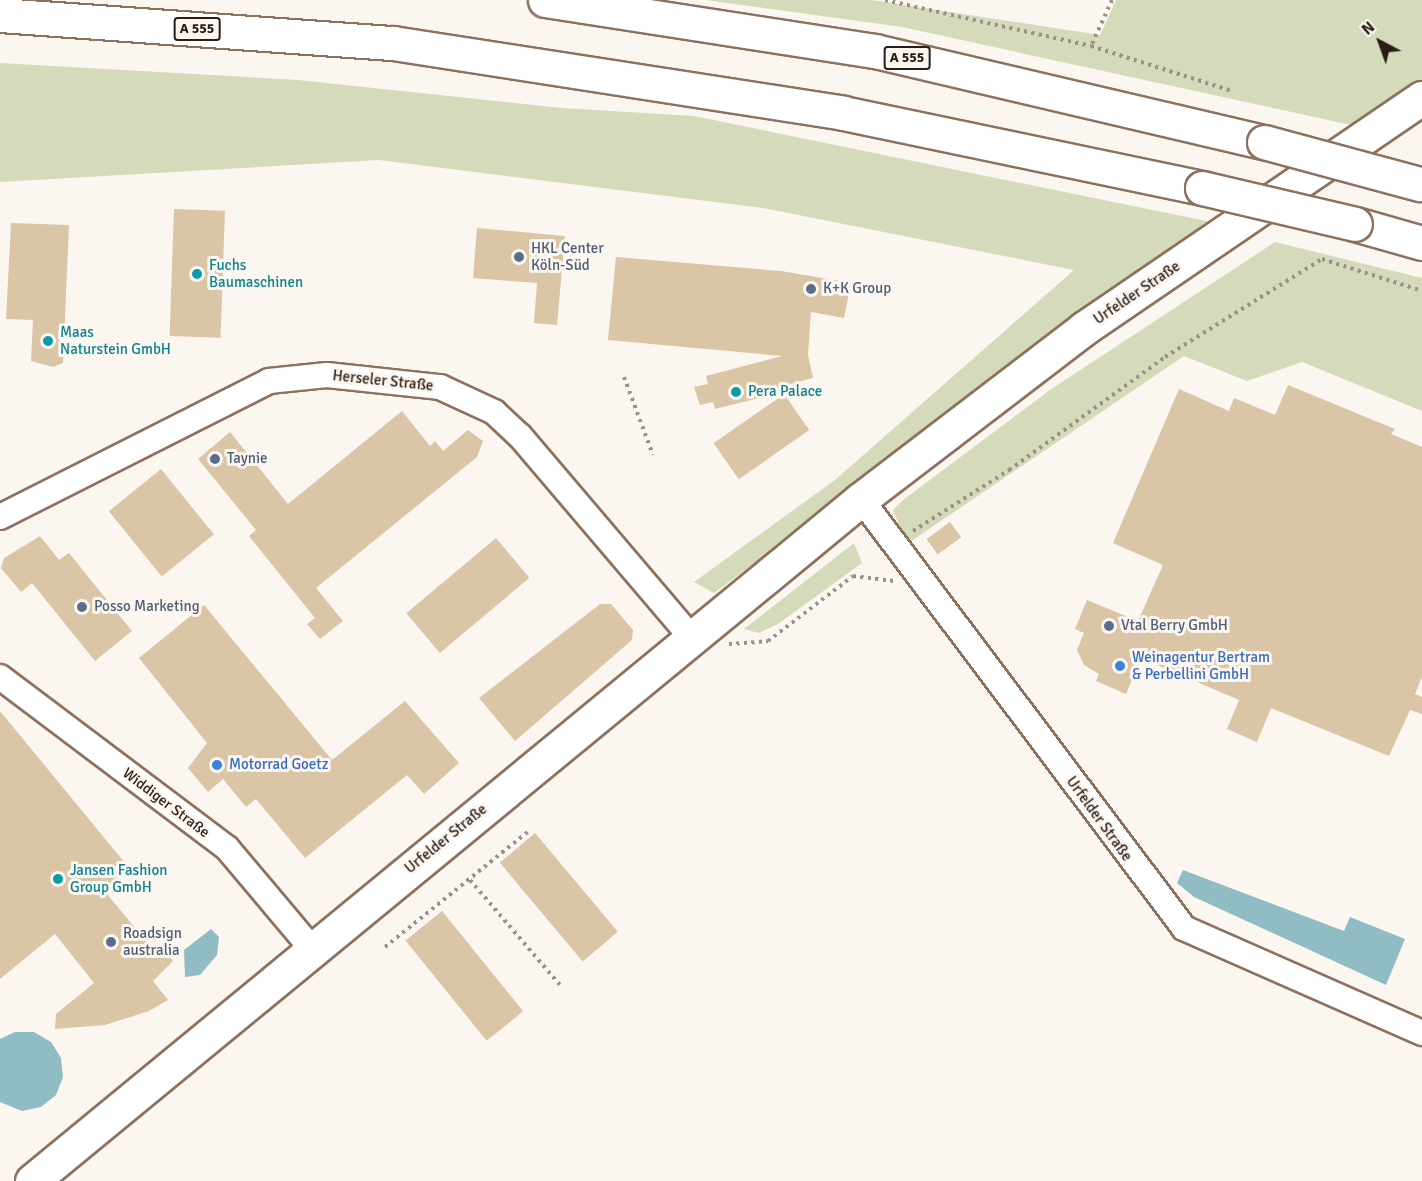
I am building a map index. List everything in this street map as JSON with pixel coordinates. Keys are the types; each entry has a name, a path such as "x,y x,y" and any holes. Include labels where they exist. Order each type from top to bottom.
{"main road":[{"name":"A 555","path":"545,0 875,51 1264,142 1421,184"},
{"name":"A 555","path":"0,15 393,43 843,113 1202,188 1355,224 1422,243"},
{"path":"0,38 310,57 393,43"},
{"name":"Urfelder Straße","path":"32,1181 861,499 1083,329 1422,98"}],"street":[{"name":"Herseler Straße","path":"0,517 269,381 327,375 440,387 494,412 520,436 691,637"},
{"name":"Urfelder Straße","path":"861,499 1184,928 1422,1033"},
{"name":"Widdiger Straße","path":"0,677 227,848 312,949"}],"path":[{"path":"885,0 1091,46 1232,91"},
{"path":"1091,46 1112,0"},
{"path":"894,542 1009,470 1166,357 1322,259 1422,291"},
{"path":"624,377 653,454"},
{"path":"691,637 713,646 768,641 853,576"},
{"path":"385,947 530,830"},
{"path":"470,880 560,985"}],"green space":[{"path":"706,0 872,0 1100,35 1116,0 1422,0 1422,83 1360,127 902,27"},
{"path":"0,63 298,80 562,108 694,116 1211,222 714,593 694,582 835,480 1074,270 763,208 379,160 0,182"},
{"path":"1275,242 1422,278 1422,411 1302,362 1247,381 1184,356 907,544 893,510 903,500 1050,390"},
{"path":"854,543 862,563 778,624 759,633 744,629"}],"water":[{"path":"1183,870 1344,931 1350,917 1405,939 1386,985 1194,897 1177,883"},
{"path":"211,929 219,937 217,955 200,975 185,977 184,950"},
{"path":"15,1032 34,1032 51,1042 61,1058 63,1077 56,1095 41,1107 22,1111 0,1102 0,1039"}],"building":[{"name":"Fuchs Baumaschinen","path":"174,209 225,211 221,338 170,336"},
{"path":"11,223 69,225 63,363 53,367 31,361 33,320 6,319"},
{"name":"HKL Center Köln-Süd","path":"477,228 565,236 557,325 534,323 537,283 473,278"},
{"path":"616,257 781,271 851,283 844,318 811,312 808,355 813,378 779,387 783,392 715,409 713,402 700,405 694,387 708,384 706,376 782,356 608,340"},
{"path":"1288,385 1395,429 1391,434 1422,447 1422,677 1415,694 1422,697 1422,714 1410,710 1389,756 1271,708 1257,742 1227,729 1239,700 1141,658 1126,694 1096,681 1099,674 1084,665 1077,650 1084,633 1075,629 1087,600 1138,621 1163,565 1113,543 1179,389 1229,411 1234,398 1275,415"},
{"path":"784,394 809,430 739,479 714,443"},
{"path":"402,411 430,446 435,441 443,451 468,430 483,441 477,457 316,588 343,621 320,639 307,624 315,618 249,536 256,530 198,459 230,432 288,504"},
{"path":"161,469 214,534 162,576 109,511"},
{"path":"950,522 961,537 938,554 927,539"},
{"name":"Posso Marketing","path":"40,536 59,560 69,553 132,631 95,661 32,583 21,592 1,568 4,558"},
{"path":"496,538 529,578 440,653 406,613"},
{"path":"600,604 611,604 633,630 632,640 515,741 479,698"},
{"path":"204,605 332,760 405,701 459,763 424,794 407,775 305,858 256,799 246,807 223,779 208,792 188,768 207,743 139,658"},
{"name":"Jansen Fashion Group GmbH","path":"0,711 129,868 103,889 154,951 160,946 173,961 153,981 168,1000 149,1011 105,1025 55,1029 56,1014 94,983 55,934 0,979"},
{"path":"535,833 618,932 583,961 500,863"},
{"path":"442,911 523,1011 487,1041 405,941"}],"place":[{"name":"HKL Center Köln-Süd","path":"519,257"},
{"name":"Fuchs Baumaschinen","path":"197,274"},
{"name":"K+K Group","path":"811,289"},
{"name":"Maas Naturstein GmbH","path":"48,341"},
{"name":"Pera Palace","path":"736,392"},
{"name":"Taynie","path":"215,459"},
{"name":"Posso Marketing","path":"82,607"},
{"name":"Vtal Berry GmbH","path":"1109,626"},
{"name":"Weinagentur Bertram & Perbellini GmbH","path":"1120,666"},
{"name":"Motorrad Goetz","path":"217,765"},
{"name":"Jansen Fashion Group GmbH","path":"58,879"},
{"name":"Roadsign australia","path":"111,942"}]}
